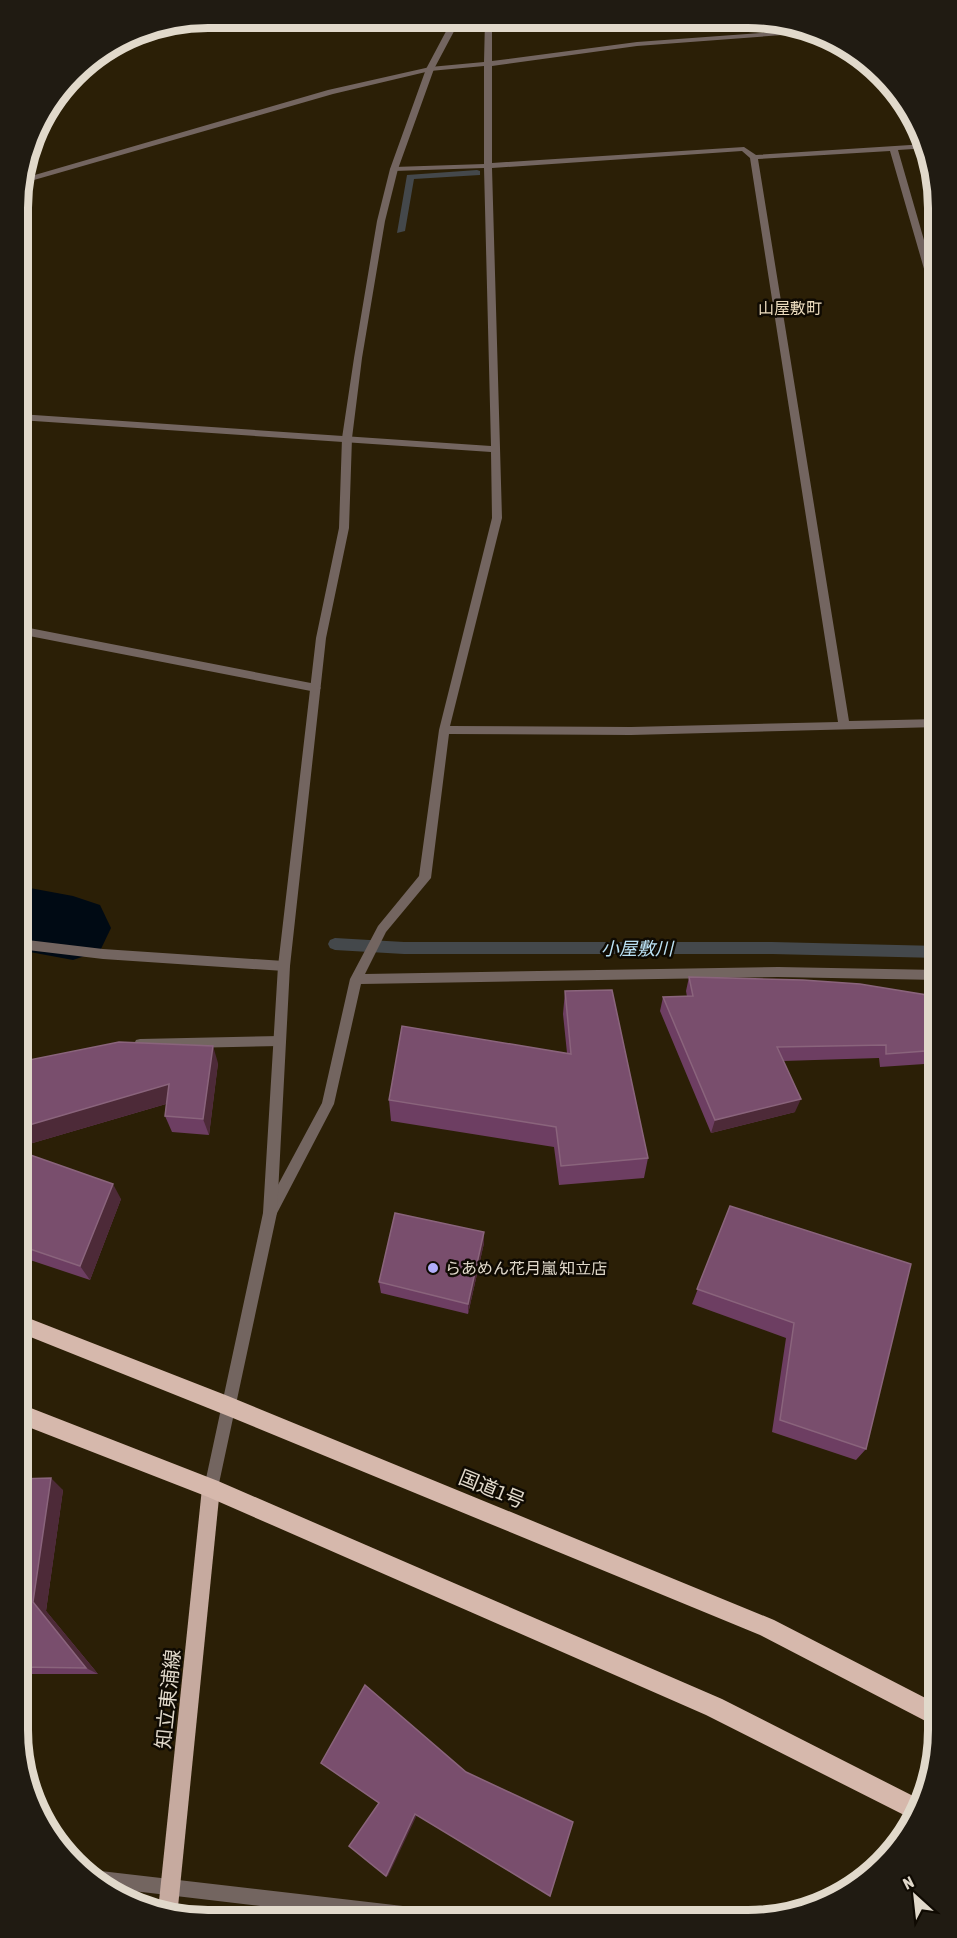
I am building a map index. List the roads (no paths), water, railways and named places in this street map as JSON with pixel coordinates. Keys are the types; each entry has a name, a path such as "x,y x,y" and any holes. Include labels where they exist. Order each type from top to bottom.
{"highway":[{"name":"国道1号","path":"28,1327 228,1406 767,1627 928,1711"},
{"path":"28,1417 211,1488 714,1707 911,1806"}],"main road":[{"name":"知立東浦線","path":"169,1905 211,1488"}],"street":[{"path":"270,1213 328,1104 356,979 382,929 424,878 444,729 497,518 488,166 488,28"},
{"path":"211,1488 270,1213 284,966 321,638 344,528 347,438 358,358 381,221 394,169 430,69 451,29"},
{"path":"31,179 331,92 430,69 487,64 637,44 789,33"},
{"path":"754,157 917,147"},
{"path":"893,148 928,269"},
{"path":"394,169 488,166 744,149 754,157 844,725"},
{"path":"29,418 496,449"},
{"path":"29,632 316,688"},
{"path":"444,729 631,731 928,723"},
{"path":"29,945 104,954 284,966"},
{"path":"356,979 778,972 928,975"},
{"path":"123,1044 280,1041"},
{"path":"111,1880 369,1910"}],"waterway":[{"path":"400,231 410,177 477,173"},
{"name":"小屋敷川","path":"29,920 73,928"},
{"name":"小屋敷川","path":"335,944 404,948 772,948 928,952"}],"place":[{"name":"らあめん花月嵐 知立店","path":"433,1268"}],"district":[{"name":"山屋敷町","path":"790,308"}]}
